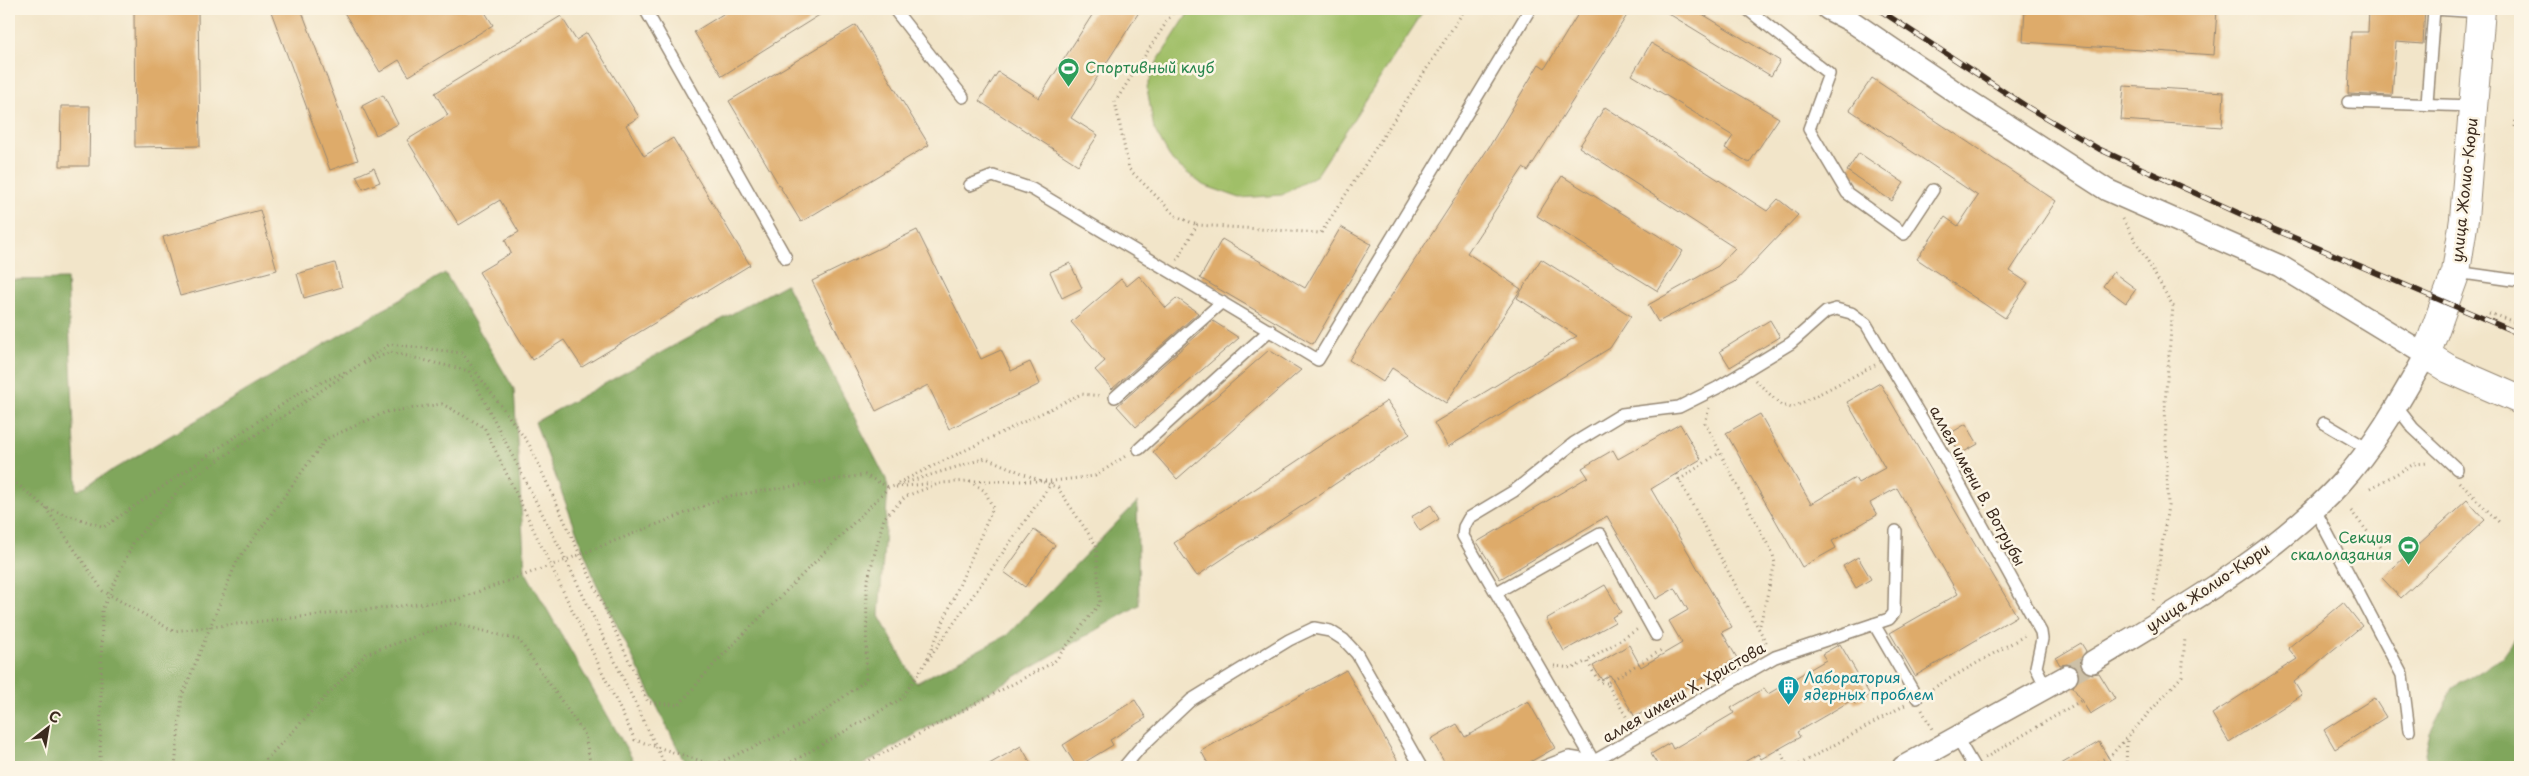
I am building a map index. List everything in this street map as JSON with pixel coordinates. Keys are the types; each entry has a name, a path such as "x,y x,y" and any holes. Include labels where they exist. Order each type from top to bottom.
{"main road":[{"name":"улица Жолио-Кюри","path":"2426,355 2456,272 2464,219 2481,10"},
{"path":"2426,355 2449,370 2520,400"}],"street":[{"path":"1828,9 1851,21 1961,96 2107,190 2280,266 2426,355"},
{"name":"улица Жолио-Кюри","path":"2092,662 2149,628 2272,545 2315,510 2342,483 2368,449 2426,355"},
{"path":"1903,767 2067,676"}],"lane":[{"path":"645,9 786,258"},
{"path":"894,9 963,97"},
{"path":"970,184 993,176 1032,189 1318,360 1530,9"},
{"path":"1747,9 1829,74 1809,129 1847,193 1904,234 1933,190"},
{"path":"2427,103 2434,9 2481,10"},
{"path":"2348,102 2427,103 2474,106"},
{"path":"2456,272 2520,281"},
{"path":"1115,397 1222,302"},
{"name":"аллея имени В. Вотрубы","path":"1746,370 1791,343 1826,312 1836,309 1851,313 1866,324 1943,454 2039,628 2042,639 2036,667 2046,688"},
{"path":"1139,448 1270,330"},
{"path":"1596,764 1463,536 1464,527 1468,518 1514,491 1574,443 1622,414 1679,408 1746,370"},
{"path":"2396,406 2413,428 2457,469"},
{"path":"2324,423 2368,449"},
{"path":"2315,510 2402,675 2409,731"},
{"name":"аллея имени Х. Христова","path":"1596,764 1638,736 1775,658 1889,619 1894,612 1896,531"},
{"path":"1497,592 1600,534 1656,635"},
{"path":"1874,624 1916,698"},
{"path":"1124,767 1140,748 1191,700 1289,640 1314,628 1330,631 1344,640 1357,654 1421,767"},
{"path":"1949,742 1973,766"},
{"path":"1543,767 1569,757 1596,764"}],"path":[{"path":"1175,9 1115,102 1129,169 1176,216 1197,225 1321,233 1465,9"},
{"path":"2515,127 2516,118"},
{"path":"2107,190 2172,306 2165,403 2168,506 2149,628"},
{"path":"1170,271 1197,225"},
{"path":"2489,313 2520,324"},
{"path":"100,767 102,610 134,541 186,482 390,344 462,352 529,444 648,702 679,705 722,656 888,488 1081,394 1115,397"},
{"path":"46,508 104,527 302,391 390,352 469,371 566,560 666,767"},
{"path":"1746,370 1781,405 1792,408 1887,359"},
{"path":"1717,388 1706,423 1719,453 1773,555 1775,563 1759,629"},
{"path":"175,767 182,696 237,561 326,439 386,412 442,404 484,426 635,740 714,765 791,730 822,713 866,680 867,583 884,518 906,496 940,483"},
{"path":"888,488 986,458 1052,483 1095,476 1139,448"},
{"path":"1679,480 1719,453"},
{"path":"2371,488 2414,464 2436,462"},
{"path":"1676,474 1775,658"},
{"path":"9,477 46,508 103,591 173,631 455,600 552,566 729,496 865,475 888,488 969,481 1043,481"},
{"path":"924,666 993,508 985,491 969,481"},
{"path":"783,767 901,699 1052,483"},
{"path":"857,767 1054,662 1100,603 1096,544 1058,488 1052,483"},
{"path":"2351,511 2387,556"},
{"path":"259,767 366,654 454,622 519,640 586,735 591,767"},
{"path":"1539,664 1573,668 1649,622"},
{"path":"1587,661 1599,682 1607,682 1663,650 1656,635"},
{"path":"2090,767 2112,754 2182,676 2185,638"},
{"path":"1607,682 1638,736"},
{"path":"1916,698 1949,742"},
{"path":"1973,766 2082,700"},
{"path":"2126,767 2127,739"},
{"path":"1779,749 1788,767"}],"green space":[{"path":"1191,9 1425,9 1317,175 1282,195 1240,198 1203,185 1172,161 1154,129 1147,88 1157,62"},
{"path":"445,273 514,389 525,571 637,767 9,767 9,280 67,279 77,491"},
{"path":"786,284 886,479 888,488 879,616 916,683 1007,635 1137,502 1139,605 859,767 687,767 596,583 535,422"},
{"path":"2520,632 2520,767 2429,767 2425,753 2430,733 2453,688 2502,657"}],"building":[{"path":"134,9 198,9 200,146 135,147"},
{"path":"270,9 301,9 358,160 330,170"},
{"path":"342,9 483,9 493,25 409,76 399,60 380,72"},
{"path":"731,9 829,9 722,76 694,32"},
{"name":"Спортивный клуб","path":"1096,9 1141,9 1071,118 1098,135 1078,165 979,101 998,72 1039,98"},
{"path":"1581,9 1631,9 1528,171 1523,168 1467,253 1521,289 1446,403 1392,368 1383,382 1349,360 1489,147 1539,64 1545,68"},
{"path":"1661,9 1694,9 1780,61 1771,76"},
{"path":"2025,9 2217,9 2214,55 2023,42"},
{"path":"2369,9 2425,9 2423,44 2396,42 2392,96 2348,94 2351,32 2368,32"},
{"path":"561,16 576,40 587,33 639,117 626,125 644,156 673,138 750,265 582,367 564,340 532,360 479,272 511,253 505,240 519,232 500,200 459,225 407,140 448,115 435,93"},
{"path":"856,25 929,145 801,222 729,101"},
{"path":"1651,43 1779,118 1749,163 1725,148 1733,136 1632,75"},
{"path":"1872,78 2056,201 2010,271 2028,283 2005,318 1917,259 1945,217 1958,226 1978,196 1850,110"},
{"path":"2124,86 2224,92 2222,127 2121,120"},
{"path":"383,95 398,124 376,135 362,106"},
{"path":"61,106 90,106 89,166 60,166"},
{"path":"1605,107 1767,211 1778,199 1798,215 1735,282 1658,322 1648,305 1718,266 1735,248 1579,147"},
{"path":"1859,153 1904,183 1892,201 1847,171"},
{"path":"374,168 380,182 363,189 356,176"},
{"path":"1562,176 1683,251 1658,291 1537,216"},
{"path":"260,210 277,270 180,296 163,237"},
{"path":"1341,227 1371,244 1313,344 1200,278 1222,239 1305,288"},
{"path":"917,230 981,359 1001,350 1011,371 1030,362 1040,384 949,429 928,385 876,411 812,281"},
{"path":"1541,259 1631,316 1610,348 1448,447 1434,423 1577,336 1517,298"},
{"path":"335,263 342,287 304,298 297,274"},
{"path":"1070,263 1082,288 1062,298 1050,272"},
{"path":"2113,272 2136,289 2126,303 2103,286"},
{"path":"1139,276 1166,308 1177,298 1198,313 1112,389 1095,370 1105,361 1071,322 1121,279 1127,286"},
{"path":"1770,320 1780,337 1730,367 1720,351"},
{"path":"1213,321 1239,338 1136,427 1117,406"},
{"path":"1269,350 1301,370 1177,479 1153,452"},
{"path":"1880,383 2017,616 1915,676 1890,633 1958,594 1897,488 1870,503 1877,515 1832,541 1836,548 1802,567 1726,433 1760,414 1811,504 1855,478 1858,483 1885,468 1847,402"},
{"path":"1387,401 1410,434 1197,576 1174,543"},
{"path":"1680,424 1701,459 1651,489 1732,627 1722,632 1737,658 1635,717 1610,675 1602,680 1593,666 1629,645 1641,667 1682,643 1669,621 1688,610 1675,588 1656,599 1607,516 1500,579 1477,542 1588,477 1582,468 1613,450 1618,459"},
{"path":"1966,424 1978,444 1960,454 1949,434"},
{"path":"2467,500 2485,520 2401,598 2382,578"},
{"path":"1431,505 1439,519 1420,531 1411,517"},
{"path":"1034,530 1055,545 1025,587 1004,572"},
{"path":"1858,557 1871,579 1856,588 1843,566"},
{"path":"1605,585 1621,612 1612,617 1615,622 1564,651 1546,619"},
{"path":"2343,602 2362,626 2294,682 2302,695 2229,742 2212,714 2297,659 2288,648"},
{"path":"2081,643 2086,651 2080,662 2082,669 2092,674 2099,673 2115,699 2090,714 2073,687 2079,677 2078,670 2068,664 2060,665 2056,658"},
{"name":"Лаборатория ядерных проблем","path":"1840,644 1870,695 1855,704 1852,700 1797,732 1800,737 1761,759 1758,754 1736,767 1659,767 1651,754 1670,743 1673,749 1734,713 1731,708 1764,688 1768,694 1826,660 1822,654"},
{"path":"1346,670 1401,767 1210,767 1201,751"},
{"path":"2374,698 2386,717 2335,749 2324,730"},
{"path":"1135,700 1146,718 1110,740 1113,745 1077,767 1063,745"},
{"path":"1528,701 1555,748 1521,767 1447,767 1431,739 1457,724 1465,737"},
{"path":"2099,742 2114,767 2056,767"},
{"path":"1021,746 1033,767 984,767"}],"tunnel":[{"path":"2067,676 2092,662"}],"railway":[{"path":"1878,9 2029,108 2099,149 2271,228 2520,334"}],"place":[{"name":"Спортивный клуб","path":"1069,87"},
{"name":"Секция скалолазания","path":"2408,566"},
{"name":"Лаборатория ядерных проблем","path":"1788,706"}]}
